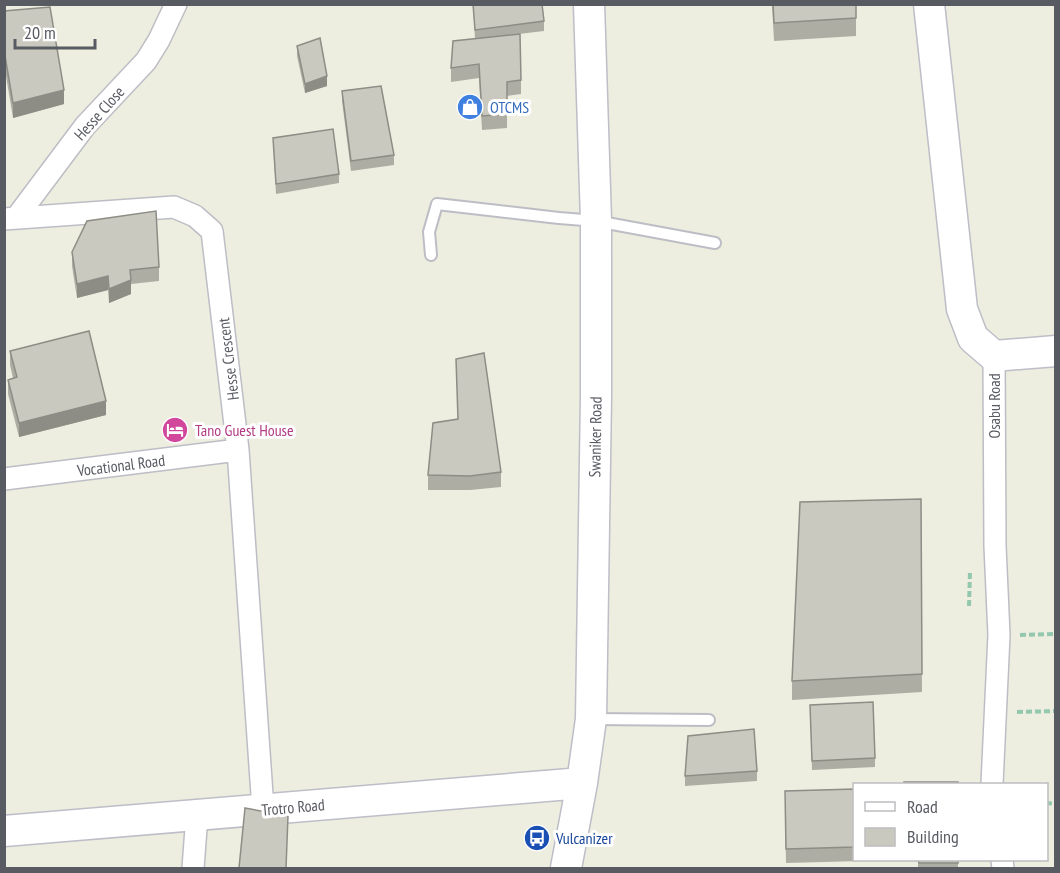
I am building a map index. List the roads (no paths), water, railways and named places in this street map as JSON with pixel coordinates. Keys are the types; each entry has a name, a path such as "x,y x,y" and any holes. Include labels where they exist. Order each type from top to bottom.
{"street":[{"name":"Hesse Close","path":"10,218 85,126 146,61 176,4"},
{"name":"Swaniker Road","path":"566,868 591,719 596,221 589,4"},
{"name":"Osabu Road","path":"929,4 962,309 973,338 994,356 994,546 999,635 992,783"},
{"name":"Hesse Crescent","path":"10,218 174,207 195,216 212,231 238,450 263,809"},
{"path":"994,356 1056,351"},
{"name":"Vocational Road","path":"4,479 238,450"},
{"name":"Trotro Road","path":"4,831 582,783"},
{"path":"193,868 197,815"}],"lane":[{"path":"430,255 429,232 437,204 596,221 715,243"},
{"path":"591,719 709,720"}],"place":[{"name":"OTCMS","path":"470,107"},
{"name":"Tano Guest House","path":"175,430"},
{"name":"Vulcanizer","path":"537,838"}]}
